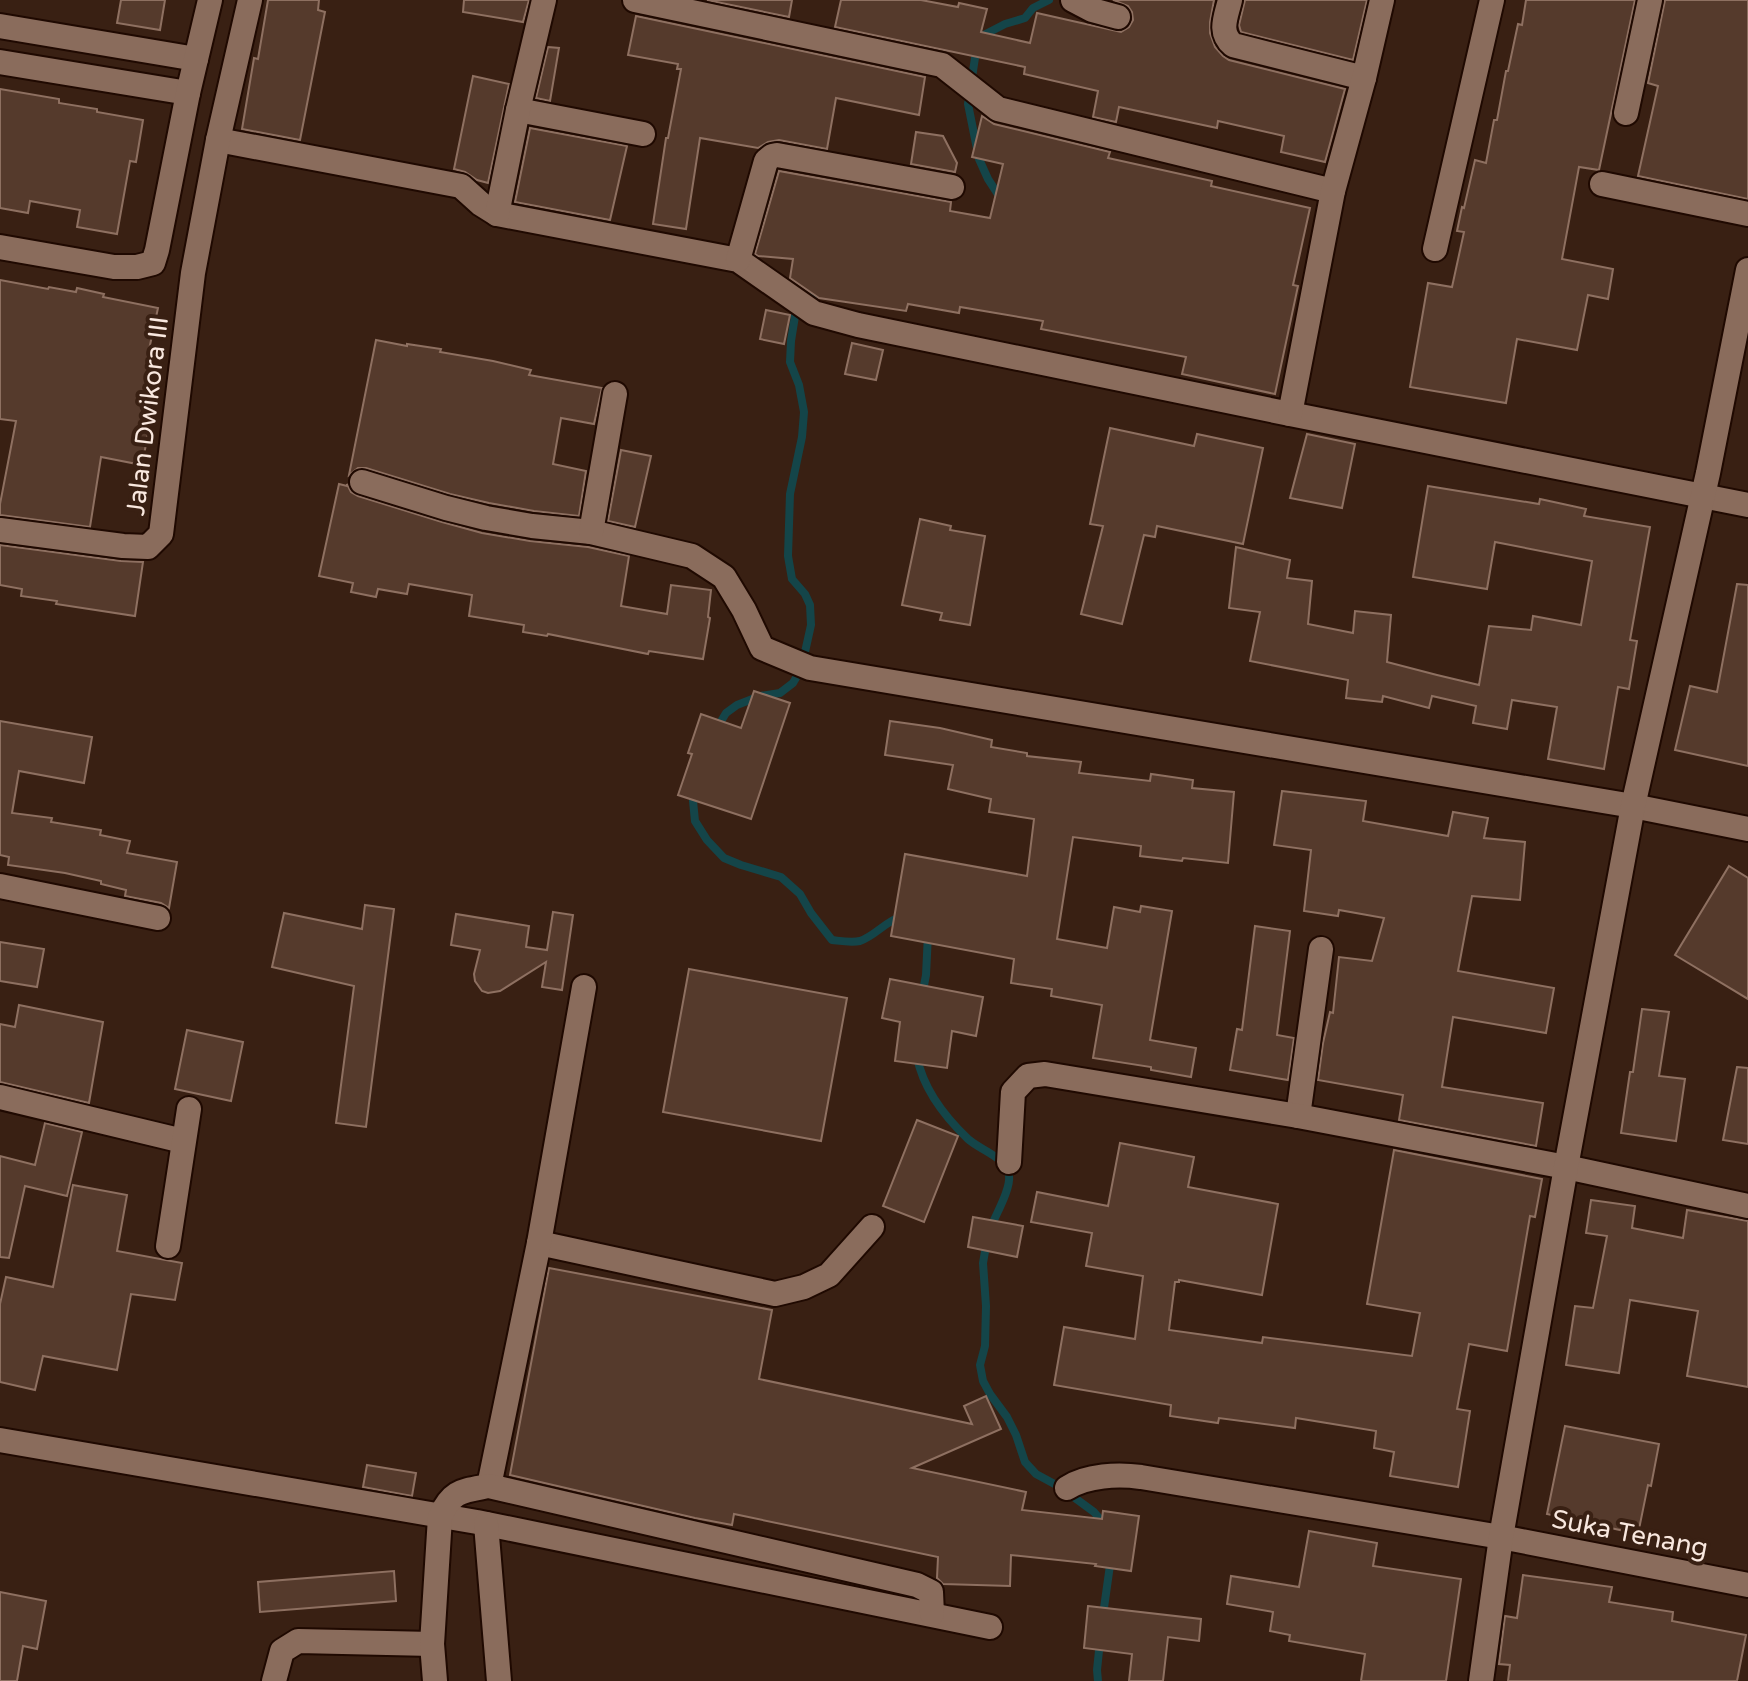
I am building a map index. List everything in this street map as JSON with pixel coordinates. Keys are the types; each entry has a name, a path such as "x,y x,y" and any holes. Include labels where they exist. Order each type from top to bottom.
{"street":[{"path":"0,247 114,267 153,263 210,0"},
{"path":"250,0 218,140 461,186 497,214 738,260 814,313 858,325 1748,505"},
{"path":"497,214 544,0"},
{"path":"635,0 942,65 998,109 1333,191"},
{"path":"1230,0 1223,29 1225,38 1233,45 1364,78"},
{"path":"1290,414 1333,191 1382,0"},
{"path":"1435,249 1492,0"},
{"path":"1626,113 1650,0"},
{"path":"1076,2 1118,17"},
{"path":"0,26 196,59"},
{"path":"0,62 188,93"},
{"path":"518,110 643,134"},
{"name":"Jalan Dwikora III","path":"0,530 148,547 161,534 193,273 218,140"},
{"path":"738,260 766,161 772,156 952,187"},
{"path":"1602,184 1748,214"},
{"path":"1481,1681 1501,1537 1633,806 1748,270"},
{"path":"591,532 615,394"},
{"path":"362,482 486,518 591,532 692,556 724,577 762,648 810,668 1633,806 1748,829"},
{"path":"0,886 158,918"},
{"path":"1298,1116 1321,949"},
{"path":"489,1486 539,1243 584,987"},
{"path":"1009,1162 1013,1092 1028,1076 1045,1074 1298,1116 1566,1167 1748,1206"},
{"path":"0,1097 183,1141"},
{"path":"168,1246 189,1109"},
{"path":"539,1243 775,1294 804,1287 829,1275 872,1227"},
{"path":"0,1440 486,1524 990,1627"},
{"name":"Suka Tenang","path":"1067,1488 1085,1480 1126,1475 1501,1537 1748,1585"},
{"path":"435,1681 432,1644 440,1517 448,1500 466,1490 489,1486 917,1585 931,1592 932,1614"},
{"path":"486,1524 499,1681"},
{"path":"274,1681 282,1651 298,1641 432,1644"}],"building":[{"path":"121,0 165,0 160,30 117,23"},
{"path":"268,0 319,0 318,10 325,12 300,140 242,129"},
{"path":"464,0 529,0 523,22 463,12"},
{"path":"707,0 792,0 789,17"},
{"path":"841,0 921,0 987,9 981,32 1030,43 1037,13 1121,32 1133,20 1132,12 1128,6 1113,0 1214,0 1210,33 1215,47 1223,56 1345,89 1325,162 1281,152 1284,136 1218,121 1217,128 1119,107 1116,122 1093,117 1098,91 1024,74 1025,67 835,27"},
{"path":"1245,0 1367,0 1353,60 1241,32 1239,25"},
{"path":"1526,0 1635,0 1599,170 1579,167 1562,259 1613,269 1608,299 1588,295 1577,350 1517,339 1506,403 1410,387 1428,283 1452,287 1464,232 1457,231 1462,207 1475,160 1486,163 1506,71 1518,24 1522,25"},
{"path":"1665,0 1748,0 1748,199 1638,176 1658,86 1648,83"},
{"path":"636,16 925,77 919,115 836,98 827,149 779,140 758,148 700,138 686,229 653,224 666,138 681,69 677,69 678,64 628,55"},
{"path":"548,47 559,48 550,101 536,98"},
{"path":"473,76 509,84 488,183 454,169"},
{"path":"0,89 59,99 59,103 143,120 136,162 130,161 117,234 77,227 80,210 30,201 28,213 0,208"},
{"path":"982,116 994,124 1110,152 1108,158 1212,181 1211,186 1310,208 1293,285 1298,286 1275,394 1182,374 1186,357 1041,329 1043,321 960,307 959,313 908,304 906,311 819,298 790,278 793,259 755,254 779,171 951,202 950,211 990,218 1003,164 972,157"},
{"path":"530,128 627,146 610,220 515,202"},
{"path":"916,132 943,136 957,163 955,172 911,164"},
{"path":"0,280 76,292 77,288 104,294 103,297 158,308 147,359 154,360 147,402 154,403 142,465 101,457 90,527 0,515 16,421 0,419"},
{"path":"766,310 790,315 784,344 760,339"},
{"path":"376,340 441,349 440,352 531,370 529,375 602,388 594,424 561,418 553,464 586,471 579,516 489,503 366,468 358,468 349,475"},
{"path":"852,343 883,350 876,380 845,374"},
{"path":"1110,428 1194,446 1197,434 1263,448 1243,544 1157,526 1155,537 1144,535 1122,624 1081,614 1103,526 1090,524"},
{"path":"1307,434 1355,444 1342,508 1290,498"},
{"path":"621,450 651,456 635,527 608,521"},
{"path":"339,484 347,484 351,492 358,496 482,533 588,547 629,556 621,606 667,614 671,585 711,590 703,659 649,651 648,654 523,632 524,625 469,616 472,595 409,584 407,594 378,589 376,597 351,592 353,583 319,576"},
{"path":"1428,486 1539,504 1540,499 1586,509 1584,516 1650,527 1630,640 1637,641 1629,689 1618,687 1604,769 1548,759 1557,707 1512,700 1507,729 1473,723 1476,706 1432,696 1429,708 1383,696 1382,702 1346,698 1348,680 1250,661 1260,612 1229,608 1236,547 1290,560 1287,578 1312,581 1308,624 1353,633 1355,611 1391,615 1387,662 1479,685 1489,626 1531,630 1533,616 1581,625 1592,561 1495,542 1487,589 1413,577"},
{"path":"920,519 951,526 950,530 985,536 970,625 940,620 942,613 902,605"},
{"path":"0,545 143,562 135,616 21,596 22,589 0,585"},
{"path":"1737,584 1748,585 1748,766 1675,750 1690,686 1717,692"},
{"path":"754,691 790,703 751,819 678,795 701,714 741,728"},
{"path":"0,721 92,737 84,783 19,771 12,813 52,818 51,822 101,830 100,835 130,841 127,853 177,862 169,908 161,903 125,896 126,890 101,884 101,881 8,865 9,857 0,855"},
{"path":"890,721 992,740 991,747 1027,753 1027,756 1081,762 1079,773 1150,781 1151,774 1193,780 1192,788 1234,792 1228,863 1140,856 1141,846 1073,837 1057,939 1107,948 1114,907 1140,912 1141,906 1172,911 1150,1040 1196,1048 1191,1077 1093,1058 1102,1005 1051,996 1052,989 1011,983 1014,959 891,936 905,854 1027,876 1034,819 989,812 991,799 948,789 953,765 885,755"},
{"path":"1282,791 1366,801 1363,821 1448,836 1453,812 1488,818 1484,838 1525,842 1520,900 1472,896 1458,971 1554,988 1546,1033 1453,1017 1442,1087 1543,1103 1536,1146 1399,1120 1403,1095 1318,1080 1323,1043 1330,1012 1333,1013 1339,957 1372,961 1384,918 1339,910 1338,916 1304,911 1311,850 1274,845"},
{"path":"1729,866 1748,878 1748,999 1675,955"},
{"path":"365,905 394,909 366,1127 336,1123 354,986 272,967 284,913 362,929"},
{"path":"553,912 573,915 562,990 542,987 546,962 500,991 482,991 474,974 480,950 451,945 456,914 529,926 526,947 547,950"},
{"path":"1255,926 1290,931 1277,1035 1294,1038 1288,1080 1230,1070 1237,1029 1242,1030"},
{"path":"0,942 44,949 37,987 0,981"},
{"path":"689,969 847,998 821,1141 663,1112"},
{"path":"890,979 983,997 976,1036 952,1031 947,1068 895,1061 900,1022 882,1018"},
{"path":"19,1005 103,1022 89,1103 0,1082 0,1024 15,1027"},
{"path":"1642,1009 1669,1012 1659,1076 1685,1079 1676,1141 1621,1133"},
{"path":"187,1030 243,1042 231,1101 175,1089"},
{"path":"1737,1067 1748,1068 1748,1144 1723,1140"},
{"path":"917,1120 958,1136 924,1222 883,1206"},
{"path":"45,1123 82,1132 67,1196 25,1186 9,1258 0,1257 0,1156 35,1165"},
{"path":"1120,1143 1194,1157 1188,1187 1278,1204 1262,1295 1179,1280 1175,1282 1169,1330 1262,1343 1263,1337 1412,1356 1420,1313 1367,1304 1394,1150 1542,1179 1535,1217 1530,1216 1507,1351 1469,1344 1457,1409 1470,1411 1458,1487 1390,1476 1394,1452 1374,1448 1376,1431 1296,1418 1295,1428 1219,1418 1218,1423 1170,1416 1171,1405 1054,1385 1064,1327 1135,1339 1143,1276 1086,1266 1092,1233 1031,1222 1037,1192 1108,1206"},
{"path":"73,1185 127,1195 117,1251 182,1263 175,1300 131,1294 117,1370 43,1356 35,1390 0,1382 0,1304 6,1277 53,1287"},
{"path":"1591,1200 1635,1206 1632,1228 1683,1238 1687,1210 1748,1221 1748,1387 1687,1376 1698,1311 1630,1300 1619,1373 1566,1365 1575,1306 1593,1308 1607,1236 1586,1233"},
{"path":"973,1217 1023,1226 1017,1257 968,1247"},
{"path":"549,1268 772,1310 759,1379 972,1424 964,1406 986,1396 1001,1429 912,1468 1026,1492 1022,1510 1102,1519 1103,1511 1139,1516 1131,1571 1011,1555 1010,1586 943,1584 937,1578 938,1557 734,1514 732,1525 695,1518 510,1475"},
{"path":"1565,1426 1659,1444 1638,1534 1547,1514"},
{"path":"367,1465 416,1473 412,1496 363,1487"},
{"path":"1309,1531 1377,1543 1373,1566 1461,1579 1446,1681 1361,1681 1365,1654 1289,1641 1290,1635 1270,1631 1273,1612 1227,1604 1231,1576 1299,1587"},
{"path":"394,1571 396,1601 260,1612 258,1582"},
{"path":"1523,1575 1612,1587 1609,1602 1673,1612 1672,1621 1746,1635 1737,1681 1508,1681 1510,1665 1499,1664 1505,1616 1517,1618"},
{"path":"0,1592 46,1601 37,1649 23,1646 17,1681 0,1681"},
{"path":"1088,1606 1201,1619 1199,1641 1168,1637 1163,1681 1129,1681 1132,1654 1084,1648"}],"waterway":[{"path":"1001,199 979,159 968,104 978,38 1025,18 1033,8 1049,0"},
{"path":"717,728 726,713 737,705 760,696 780,693 793,683 805,652 811,625 810,605 792,579 788,556 790,494 804,412 799,385 790,362 795,316 811,297 822,291"},
{"path":"695,789 695,821 707,840 724,858 781,877 800,894 832,940 860,941 902,916"},
{"path":"922,996 928,934"},
{"path":"917,1057 924,1080 943,1112 968,1139 998,1159 1007,1169 1008,1187 991,1227"},
{"path":"987,1240 983,1263 985,1346 980,1365 983,1381 1007,1417 1025,1462 1036,1474 1094,1512 1106,1526"},
{"path":"1103,1615 1111,1558"},
{"path":"1098,1681 1100,1641"}]}
